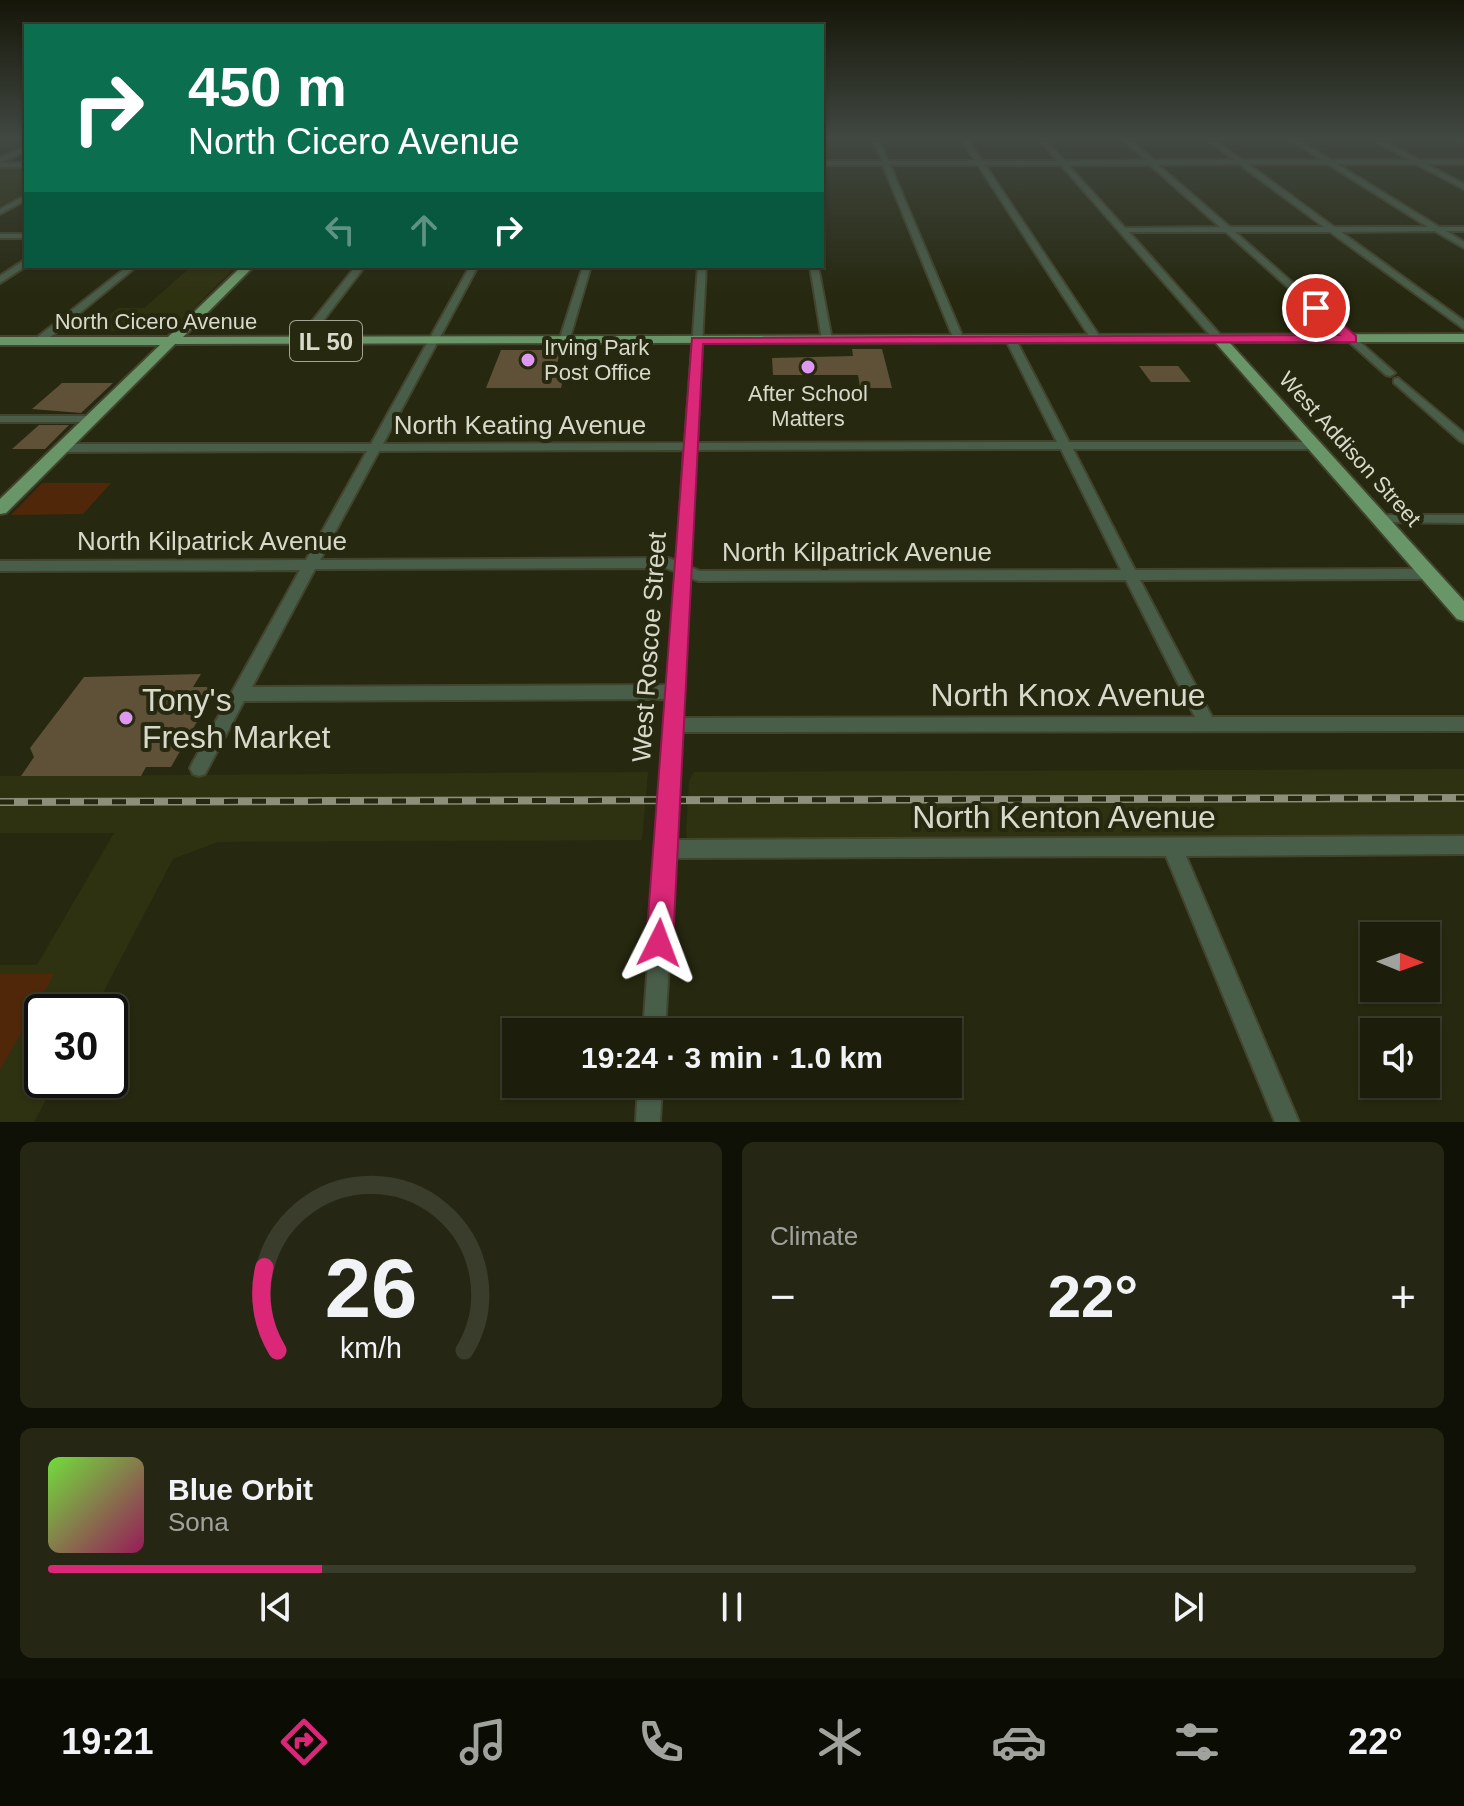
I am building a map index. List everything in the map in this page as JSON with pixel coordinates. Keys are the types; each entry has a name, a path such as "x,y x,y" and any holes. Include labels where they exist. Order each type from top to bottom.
{"main road":[{"path":"0,509 246,268"},
{"name":"North Cicero Avenue","path":"0,341 1464,338"},
{"name":"West Addison Street","path":"1220,340 1464,614"}],"street":[{"path":"897,189 959,340"},
{"path":"998,189 1097,340"},
{"name":"West Addison Street","path":"1087,189 1220,340"},
{"path":"1183,189 1464,439"},
{"path":"1278,189 1464,326"},
{"path":"1373,189 1464,246"},
{"path":"0,212 24,198"},
{"path":"1122,230 1464,229"},
{"path":"0,236 24,236"},
{"path":"0,280 24,263"},
{"path":"39,341 130,268"},
{"path":"302,341 359,268"},
{"path":"199,768 473,268"},
{"path":"564,341 586,268"},
{"name":"West Roscoe Street","path":"655,1018 702,268"},
{"path":"814,268 827,340"},
{"path":"1011,340 1207,725"},
{"path":"0,419 92,419"},
{"name":"North Keating Avenue","path":"62,448 1314,445"},
{"path":"1379,519 1464,519"},
{"name":"North Kilpatrick Avenue","path":"0,566 668,563 699,576 1429,574"},
{"path":"240,694 675,692"},
{"name":"North Knox Avenue","path":"673,725 1464,724"},
{"name":"North Kenton Avenue","path":"665,849 1464,845"},
{"path":"1172,846 1287,1122"},
{"path":"648,1122 649,1098"}],"shaded area":[{"path":"0,189 24,189 24,193 0,206"},
{"path":"190,268 234,268 173,329 162,332 90,331 118,308 144,308"},
{"path":"42,483 111,483 83,514 11,515"},
{"path":"1464,769 1464,838 688,841 686,834 689,781 694,772"},
{"path":"648,772 642,840 218,842 173,859 102,994 24,994 24,1098 47,1098 34,1122 0,1122 0,965 37,965 114,833 0,833 0,776"},
{"path":"0,974 54,974 43,994 24,994 24,1027 0,1070"}],"building":[{"path":"852,349 882,349 892,388 860,388 858,375 773,375 772,358 853,356"},
{"name":"Irving Park Post Office","path":"501,350 561,350 555,370 566,370 561,388 486,388"},
{"path":"1139,366 1178,366 1191,382 1151,382"},
{"path":"62,383 113,383 81,413 32,409"},
{"path":"39,425 69,425 45,449 12,449"},
{"name":"Tony's Fresh Market","path":"201,674 193,687 217,687 171,767 146,767 141,776 21,776 34,757 30,748 84,677"}],"railway":[{"path":"0,802 1464,798"}],"place":[{"name":"Irving Park Post Office","path":"528,360"},
{"name":"After School Matters","path":"808,367"},
{"name":"Tony's Fresh Market","path":"126,718"}],"route":[{"path":"659,943 697,341 1351,339 1316,308"}]}
